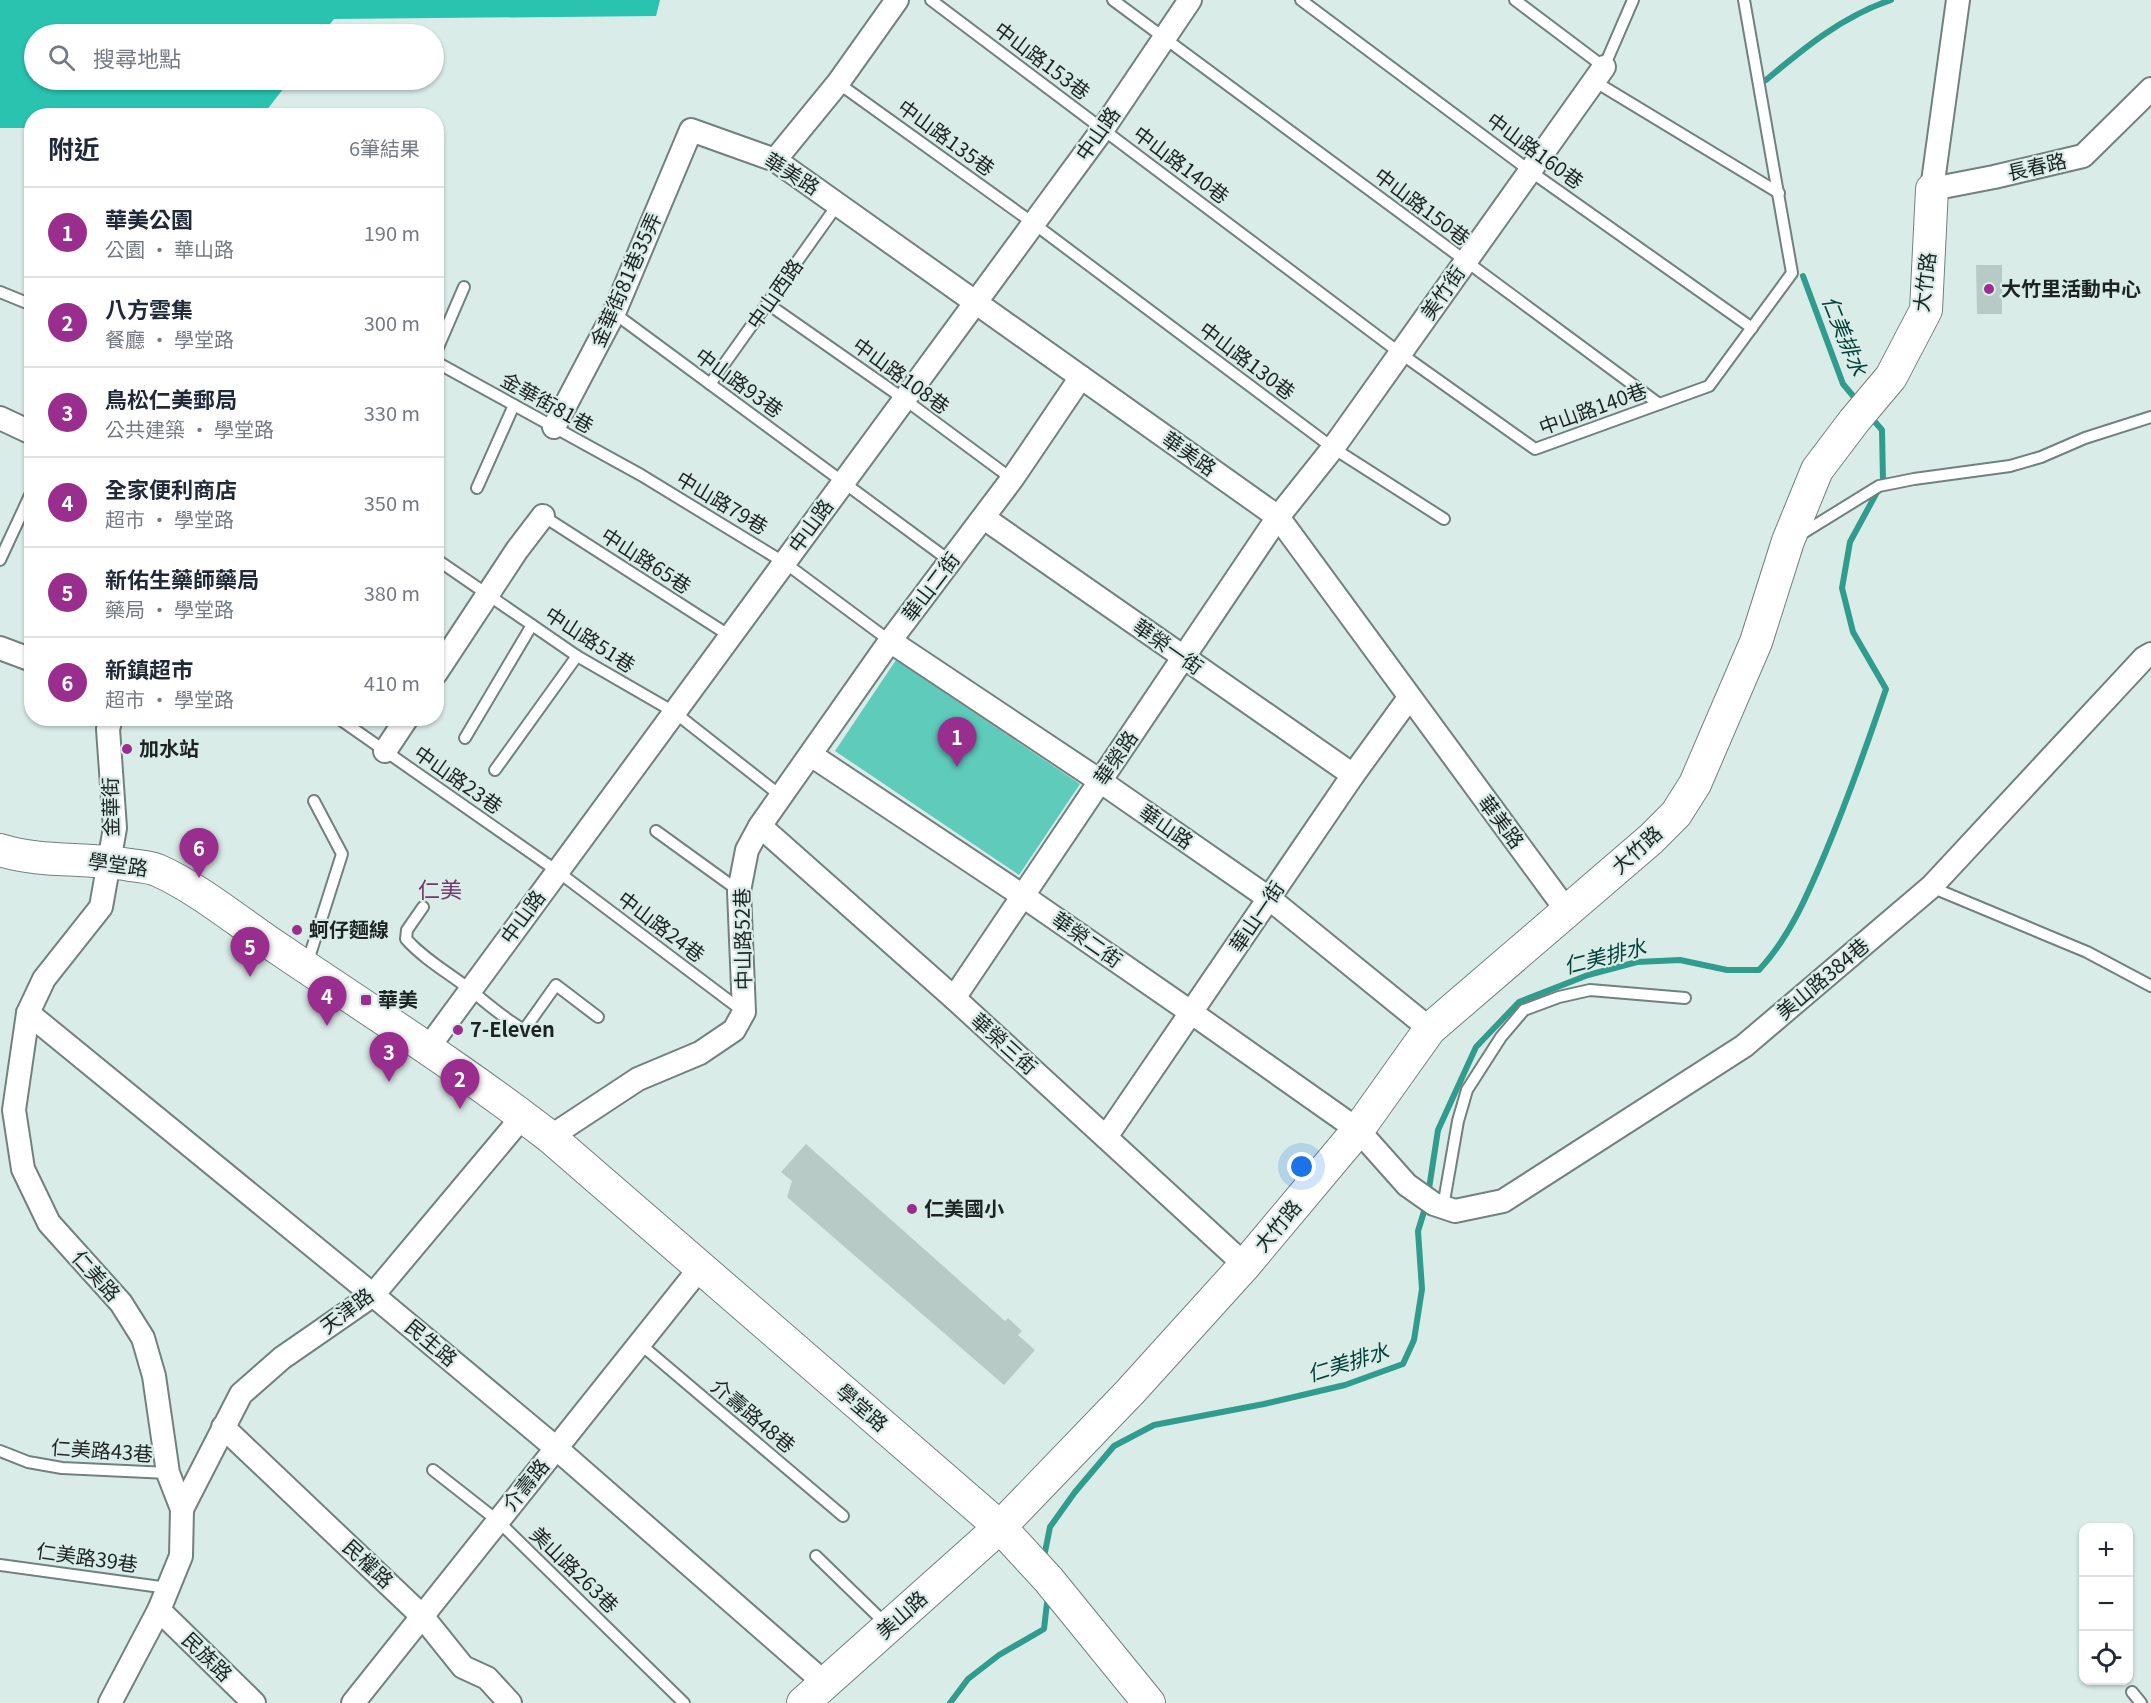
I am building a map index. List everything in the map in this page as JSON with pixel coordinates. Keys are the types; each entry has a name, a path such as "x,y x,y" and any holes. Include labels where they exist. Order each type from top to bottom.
{"street":[{"path":"775,160 838,82 897,0"},
{"name":"中山路","path":"428,1048 1103,129 1190,0"},
{"name":"大竹路","path":"1000,1527 1130,1392 1245,1265 1358,1130 1430,1029 1659,831 1676,814 1695,784 1756,642 1788,542 1817,470 1854,421 1892,377 1926,310 1932,189 1958,0"},
{"name":"美竹街","path":"1278,517 1333,448 1599,74"},
{"name":"長春路","path":"1932,189 2083,156 2151,89"},
{"name":"華美路","path":"691,130 775,160 1278,517 1567,911"},
{"name":"金華街81巷35弄","path":"554,427 614,313 691,130"},
{"name":"華山二街","path":"781,796 890,641 1012,479 1081,377"},
{"path":"0,418 24,429"},
{"path":"444,661 517,550 543,516"},
{"name":"華榮路","path":"954,998 1278,517"},
{"name":"華榮一街","path":"984,518 1353,775"},
{"name":"華山路","path":"890,641 1100,781 1270,899 1430,1029"},
{"path":"0,648 24,657"},
{"name":"美山路384巷","path":"1438,1206 1455,1211 1503,1201 1744,1046 1931,887 2136,667 2151,654"},
{"name":"華山一街","path":"1106,1137 1353,775 1409,698"},
{"name":"金華街","path":"109,726 115,828 110,861"},
{"path":"385,751 401,726"},
{"name":"華榮二街","path":"811,755 1023,896 1358,1130 1407,1185 1438,1206"},
{"name":"中山路52巷","path":"744,1012 740,891 747,850 781,796"},
{"name":"華榮三街","path":"760,826 954,998 1245,1265"},
{"name":"學堂路","path":"0,850 17,855 110,861 154,869 192,888 428,1048 523,1116 1000,1527 1048,1579 1149,1703"},
{"name":"仁美路","path":"110,861 100,907 44,980 28,1013 14,1110 23,1169 49,1223 121,1303 143,1338 154,1377 168,1473 182,1509 181,1556 159,1610 110,1703"},
{"path":"550,1137 638,1079 700,1053 735,1030 744,1012"},
{"name":"民生路","path":"28,1013 556,1448 815,1693"},
{"name":"天津路","path":"182,1509 241,1394 282,1358 373,1295 523,1116"},
{"name":"介壽路","path":"353,1703 700,1268"},
{"name":"民權路","path":"223,1426 422,1616 463,1667 487,1678 510,1703"},
{"name":"美山路","path":"815,1693 1000,1527"},
{"name":"民族路","path":"159,1610 254,1703"}],"lane":[{"name":"中山路153巷","path":"931,0 1103,129"},
{"name":"中山路150巷","path":"1113,0 1659,404"},
{"name":"中山路160巷","path":"1301,0 1530,171 1752,328"},
{"path":"1515,0 1599,74 1779,193"},
{"path":"1599,74 1634,0"},
{"name":"中山路140巷","path":"1103,129 1400,353 1535,449 1709,386 1792,273 1744,0"},
{"name":"中山路135巷","path":"838,82 1033,223"},
{"name":"中山西路","path":"710,384 838,204"},
{"name":"中山路130巷","path":"1033,223 1333,448 1444,519"},
{"path":"444,333 464,287"},
{"path":"0,292 24,302"},
{"name":"中山路108巷","path":"768,304 904,399 1012,479"},
{"name":"中山路93巷","path":"614,313 950,561"},
{"name":"金華街81巷","path":"444,366 641,475"},
{"path":"477,488 514,405"},
{"path":"1788,542 1878,486 2010,466 2041,457 2085,438 2151,417"},
{"name":"中山路79巷","path":"641,475 785,563 890,641"},
{"path":"0,560 24,508"},
{"name":"中山路65巷","path":"543,516 730,636"},
{"name":"中山路51巷","path":"444,564 577,656 674,712"},
{"path":"465,738 532,625"},
{"path":"495,770 577,656"},
{"path":"674,712 781,796"},
{"name":"中山路23巷","path":"349,726 557,871"},
{"path":"306,967 342,854 314,801"},
{"path":"656,831 740,891"},
{"name":"中山路24巷","path":"557,871 744,1012"},
{"path":"1931,887 2087,952 2151,986"},
{"path":"423,907 410,923 406,939 416,950 503,1018 524,1030 556,985 598,1017"},
{"path":"1438,1206 1467,1090 1501,1037 1524,1010 1559,997 1590,990 1685,998"},
{"name":"介壽路48巷","path":"639,1343 843,1516"},
{"name":"仁美路43巷","path":"0,1451 28,1462 62,1468 168,1473"},
{"name":"美山路263巷","path":"434,1470 498,1521 684,1703"},
{"path":"816,1556 889,1627"},
{"name":"仁美路39巷","path":"0,1565 168,1588"},
{"path":"2132,1692 2141,1703"}],"green space":[{"path":"0,0 660,0 656,16 334,19 330,24 24,24 24,90 282,90 268,108 24,108 24,128 0,128"},
{"path":"896,660 1080,784 1019,875 835,751"}],"building":[{"name":"大竹里活動中心","path":"1976,265 2002,265 2002,314 1977,314"},
{"path":"806,1144 1005,1321 1008,1318 1022,1331 1018,1335 1035,1350 1004,1385 787,1197 792,1181 781,1172"}],"waterway":[{"name":"仁美排水","path":"1766,80 1840,24 1891,0"},
{"name":"仁美排水","path":"1803,276 1843,384 1859,403"},
{"name":"仁美排水","path":"1428,1195 1438,1130 1476,1047 1519,1002 1588,975 1637,962 1680,960 1727,970 1759,970 1770,958 1796,916 1832,835 1886,689 1853,632 1842,588 1850,542 1883,481 1882,430 1869,415"},
{"name":"仁美排水","path":"1045,1552 1050,1527 1075,1492 1114,1446 1154,1425 1264,1404 1345,1385 1403,1364 1414,1340 1422,1289 1418,1231 1426,1205"},
{"name":"仁美排水","path":"950,1703 968,1679 999,1655 1044,1629 1047,1603"}],"place":[{"name":"大竹里活動中心","path":"1989,289"},
{"name":"加水站","path":"127,749"},
{"name":"華美公園","path":"957,767"},
{"name":"新鎮超市","path":"199,878"},
{"name":"蚵仔麵線","path":"297,930"},
{"name":"新佑生藥師藥局","path":"250,977"},
{"name":"華美","path":"366,1000"},
{"name":"全家便利商店","path":"327,1026"},
{"name":"7-Eleven","path":"458,1030"},
{"name":"鳥松仁美郵局","path":"389,1082"},
{"name":"八方雲集","path":"460,1109"},
{"name":"仁美國小","path":"912,1209"}],"district":[{"name":"仁美","path":"440,890"}]}
